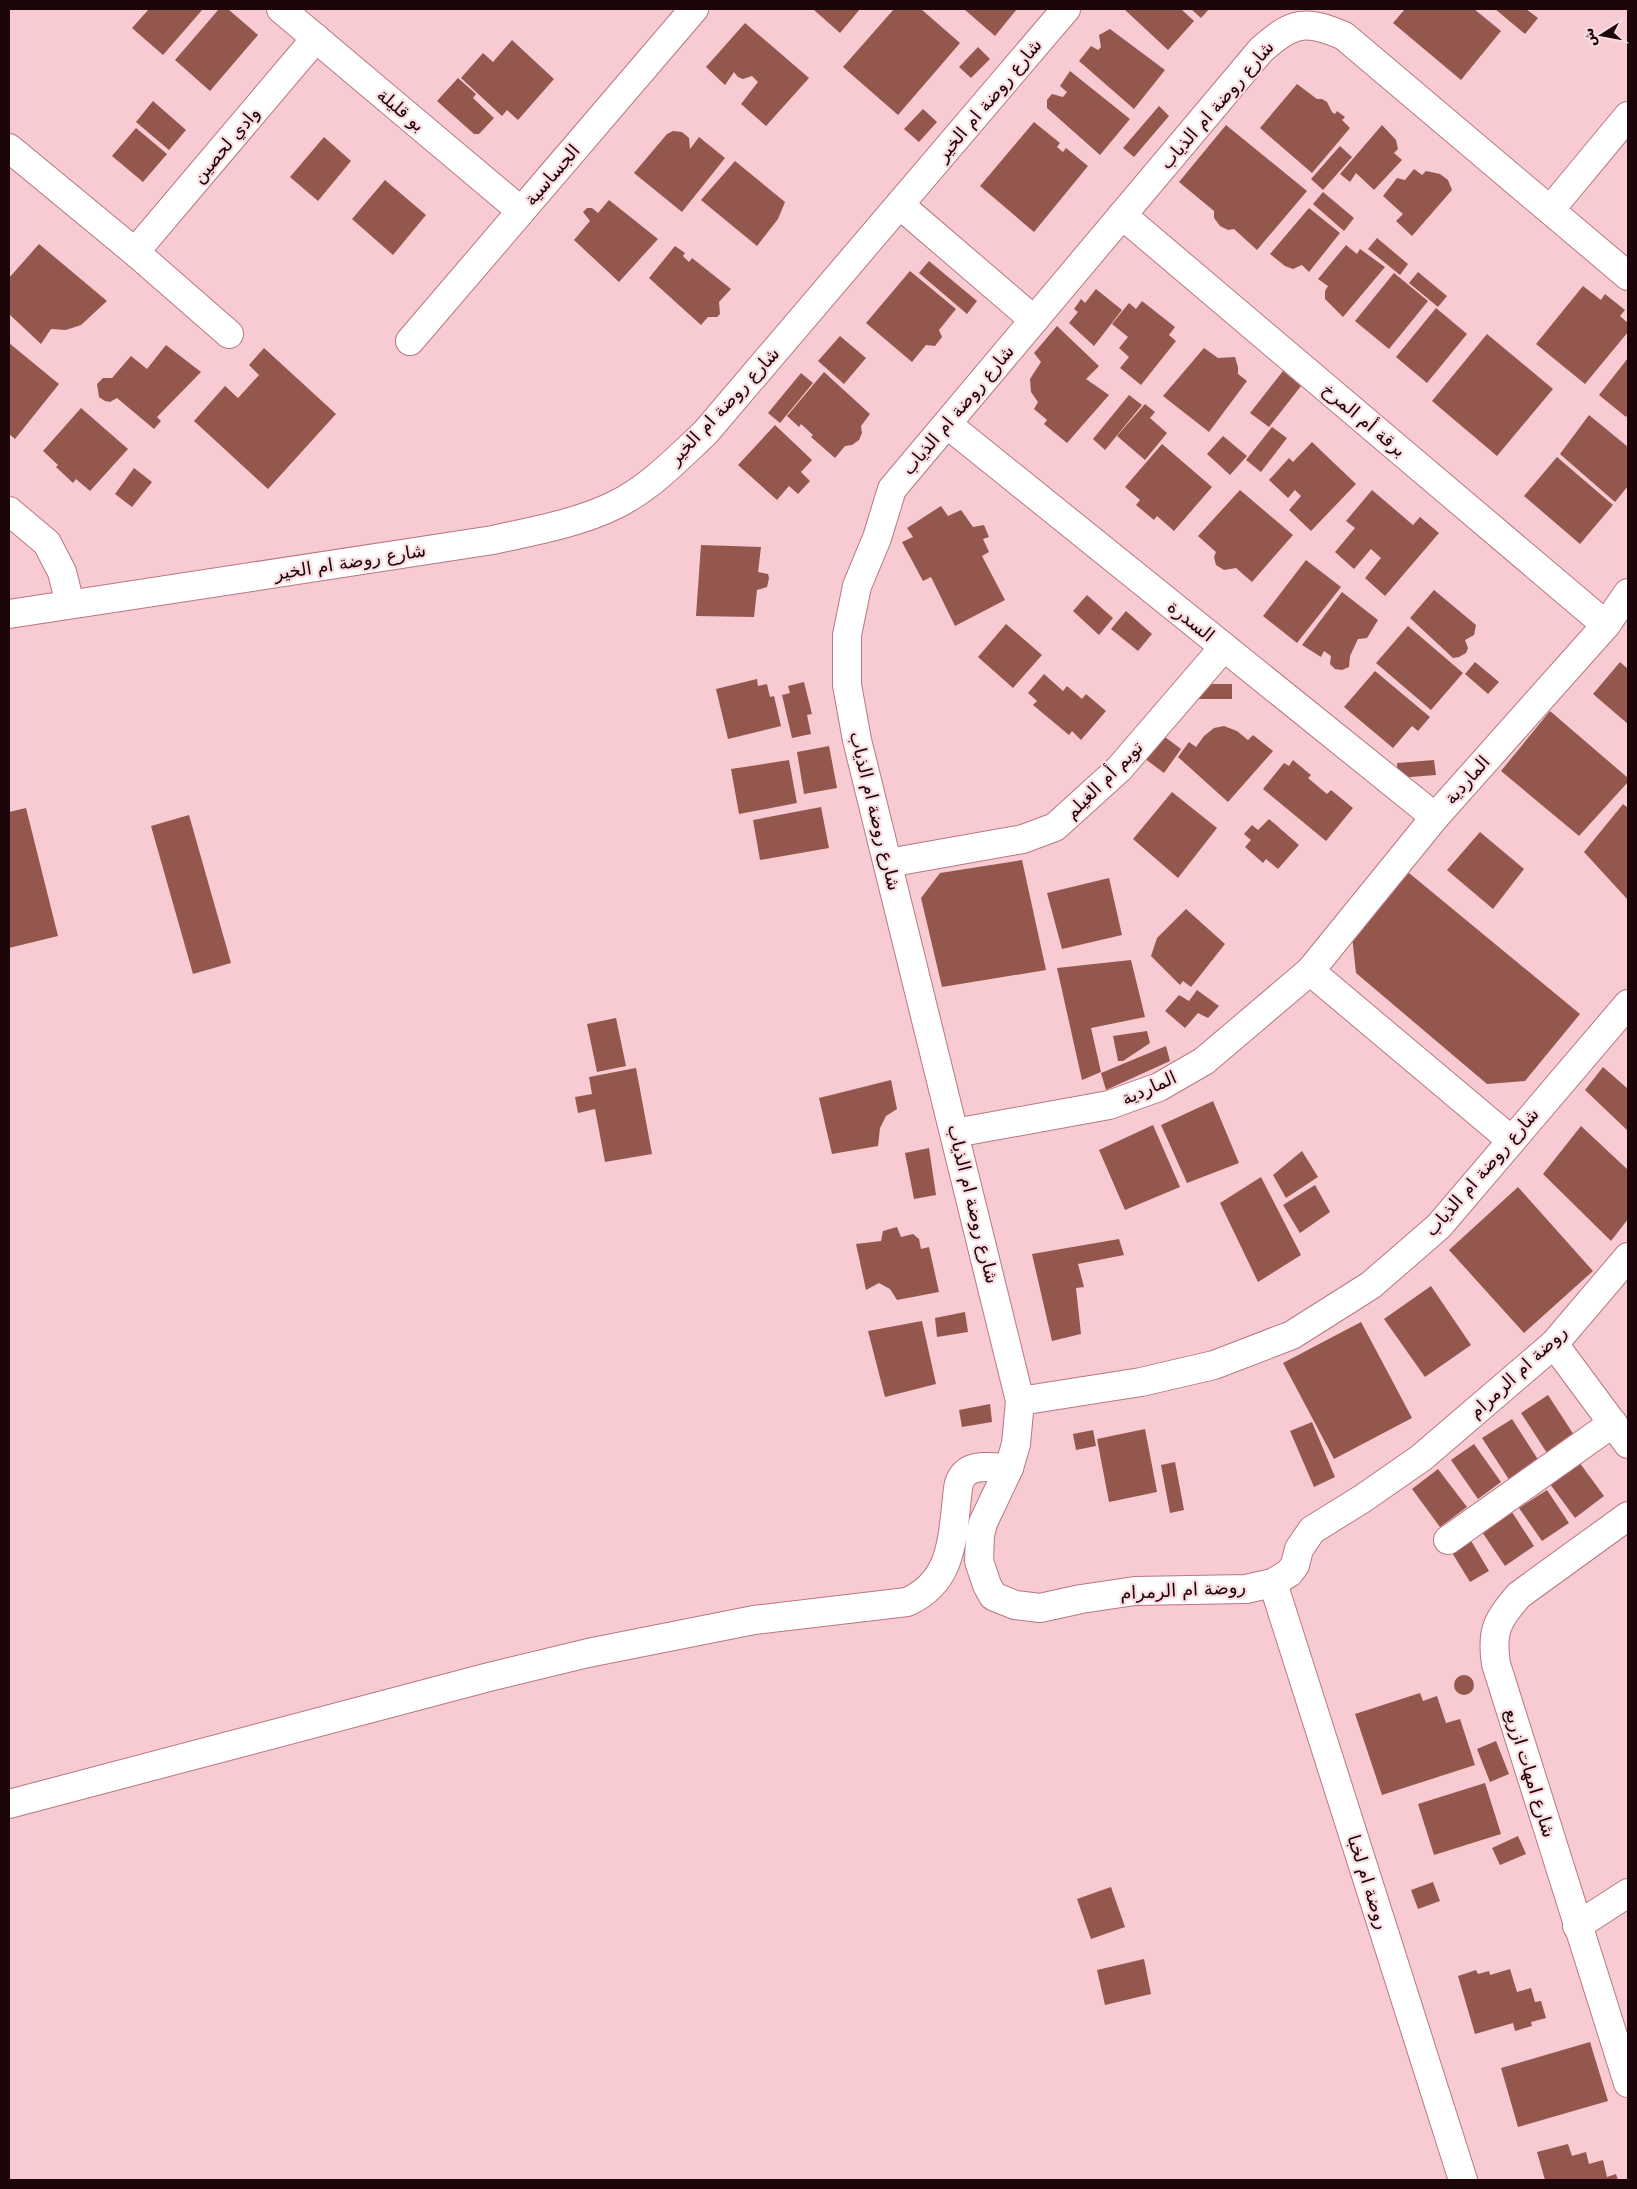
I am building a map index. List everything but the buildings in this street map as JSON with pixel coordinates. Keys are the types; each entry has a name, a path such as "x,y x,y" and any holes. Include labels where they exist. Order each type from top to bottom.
{"street":[{"name":"بو قليلة","path":"281,9 521,211"},
{"name":"الجساسية","path":"410,341 694,9"},
{"name":"شارع روضة ام الخير","path":"9,614 493,540 556,526 615,505 659,476 705,433 1066,9"},
{"name":"شارع روضة ام الذياب","path":"1628,276 1344,36 1325,28 1302,24 1280,33 1261,50 892,489 877,538 857,586 848,634 848,685 857,740 1020,1401 1141,1382 1205,1367 1292,1335 1371,1285 1439,1226 1628,1004"},
{"name":"وادي لحصين","path":"135,252 316,38"},
{"path":"1550,210 1628,116"},
{"path":"9,148 135,252 229,334"},
{"path":"900,205 1034,320"},
{"name":"برقة أم المرخ","path":"1122,215 1606,624"},
{"name":"السدرة","path":"947,424 1435,816"},
{"path":"9,511 47,543 62,572 70,604"},
{"name":"الماردية","path":"955,1133 1109,1105 1159,1087 1204,1061 1310,971 1435,816 1606,624 1628,593"},
{"name":"تويم أم الغيلم","path":"888,862 1023,839 1055,827 1119,769 1224,647"},
{"path":"1310,971 1511,1140"},
{"name":"روضة ام الرمرام","path":"1020,1401 1016,1444 1009,1468 983,1523 978,1548 979,1561 987,1585 994,1596 1004,1602 1040,1608 1090,1597 1135,1591 1246,1589 1273,1583 1289,1573 1295,1565 1299,1549 1312,1530 1362,1499 1421,1458 1554,1344 1628,1257"},
{"path":"1448,1540 1620,1434 1554,1344"},
{"path":"9,1805 489,1677 588,1653 754,1620 907,1602 917,1597 933,1584 947,1563 958,1488 963,1475 975,1468 1009,1468"},
{"name":"شارع امهات ازريع","path":"1628,1516 1519,1595 1496,1625 1493,1644 1496,1664 1628,2083"},
{"name":"روضة ام لخبا","path":"1273,1583 1463,2180"},
{"path":"1577,1926 1628,1893"}]}
